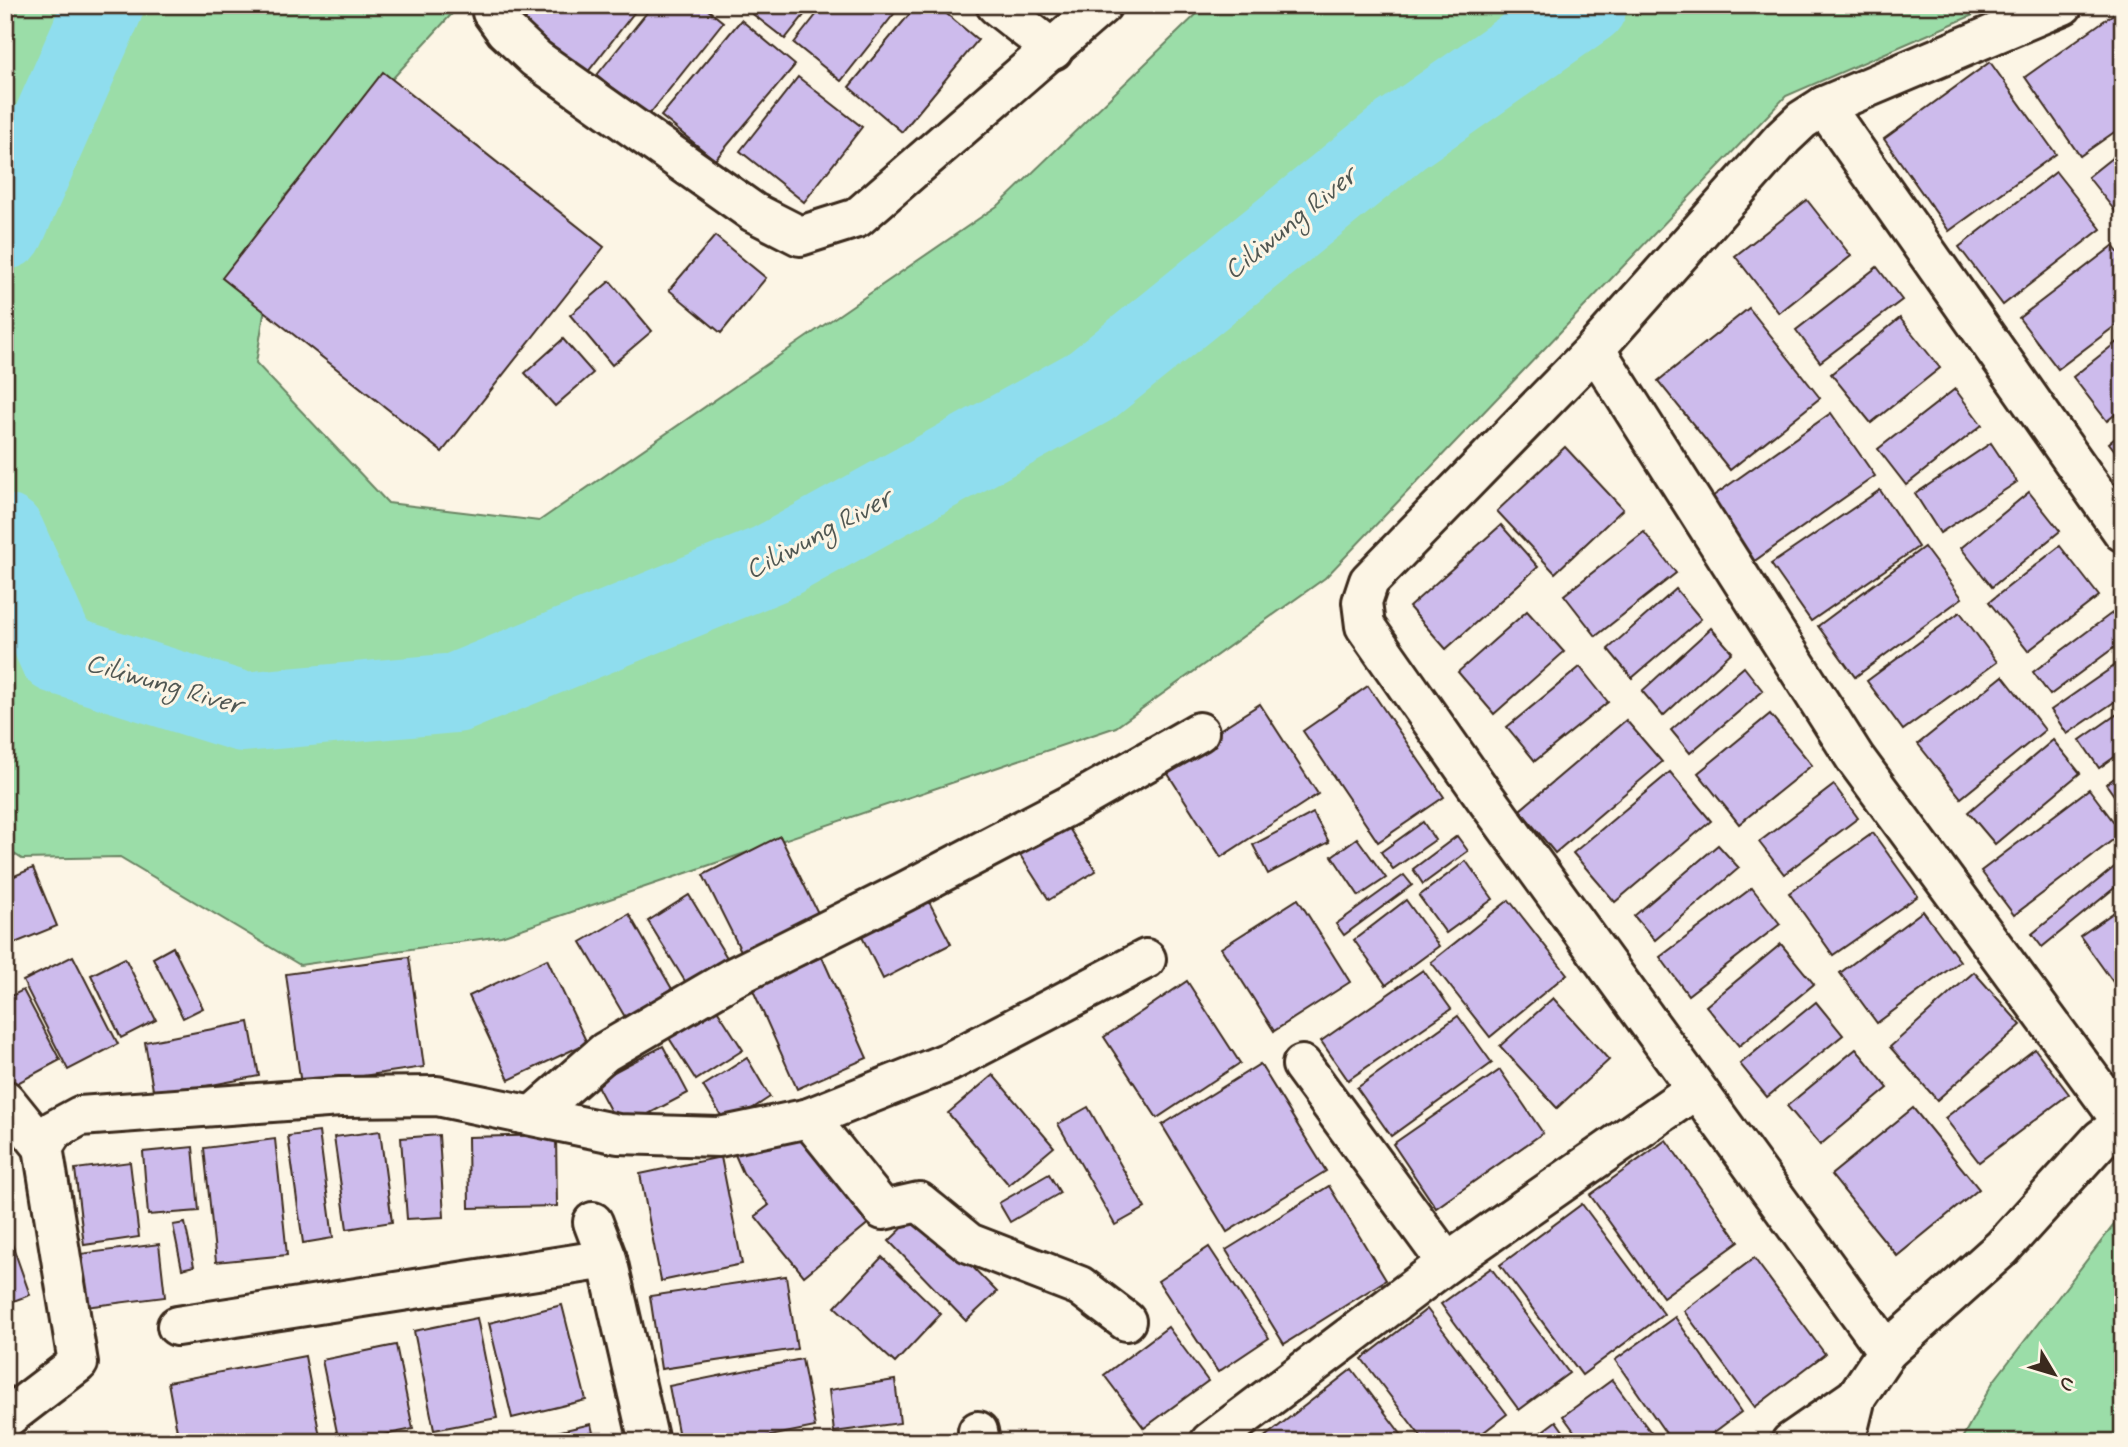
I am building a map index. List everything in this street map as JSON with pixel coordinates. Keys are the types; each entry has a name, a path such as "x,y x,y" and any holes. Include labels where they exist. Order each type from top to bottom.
{"street":[{"path":"996,5 1053,50"},
{"path":"492,9 505,30 536,59 753,212 800,236 857,218 1102,5"},
{"path":"1887,1350 1364,626 1362,602 1369,581 1595,349 1802,120 1824,106 2063,5"},
{"path":"1824,106 2123,532"},
{"path":"1595,349 1855,758 2123,1123 2101,1139 2002,1248 1887,1350 1856,1397 1845,1442"},
{"path":"533,1115 605,1052 732,978 1062,809 1199,732"},
{"path":"43,1147 54,1130 80,1116 340,1097 437,1096 618,1134 719,1137 809,1118 949,1062 1146,959"},
{"path":"1302,1065 1447,1263"},
{"path":"1210,1442 1447,1263 1696,1089"},
{"path":"5,1100 43,1147 78,1363 5,1419"},
{"path":"809,1118 883,1210 919,1202 969,1242 1080,1286 1126,1321"},
{"path":"593,1222 607,1259 649,1442"},
{"path":"177,1326 607,1259"},
{"path":"1791,1442 1856,1397"}],"green space":[{"path":"5,5 460,5 283,198 256,363 388,503 539,521 1000,204 1206,5 1996,5 1786,96 1325,578 1116,727 501,936 300,965 120,857 22,859 5,848"},
{"path":"2123,1213 2123,1442 1960,1442 1993,1382"}],"building":[{"path":"536,5 640,5 587,73 523,23"},
{"path":"653,5 702,5 723,22 648,116 597,75"},
{"path":"747,5 812,5 785,39 745,8"},
{"path":"824,5 901,5 841,81 794,43"},
{"path":"917,5 936,5 978,40 902,132 849,87"},
{"path":"2119,10 2123,15 2123,126 2080,156 2025,77"},
{"path":"741,20 795,65 715,160 661,116"},
{"path":"1990,62 2056,154 1949,231 1884,139"},
{"path":"383,72 604,247 442,452 222,278"},
{"path":"798,77 862,127 804,202 740,151"},
{"path":"2123,149 2123,221 2088,177"},
{"path":"2056,172 2101,229 2003,305 1959,247"},
{"path":"1807,200 1851,256 1779,313 1735,256"},
{"path":"715,236 766,278 721,333 669,290"},
{"path":"2113,246 2123,259 2123,320 2058,369 2019,318"},
{"path":"1877,267 1902,300 1820,362 1796,330"},
{"path":"610,281 652,331 612,365 570,315"},
{"path":"1749,308 1820,398 1730,470 1658,381"},
{"path":"1900,318 1940,368 1871,423 1831,374"},
{"path":"2123,337 2123,408 2107,421 2073,377"},
{"path":"563,339 593,373 555,406 525,373"},
{"path":"1955,389 1982,425 1906,485 1878,449"},
{"path":"1831,413 1875,476 1753,562 1709,499"},
{"path":"2123,432 2123,461 2109,443"},
{"path":"1991,443 2017,482 1940,533 1915,494"},
{"path":"1565,447 1623,509 1555,573 1497,511"},
{"path":"1880,490 1918,547 1811,621 1771,564"},
{"path":"2029,492 2060,531 1992,587 1961,548"},
{"path":"1501,525 1538,567 1446,649 1409,607"},
{"path":"1644,532 1676,573 1596,636 1564,595"},
{"path":"2060,546 2099,596 2028,651 1989,602"},
{"path":"1924,547 1962,598 1855,677 1818,626"},
{"path":"1676,589 1701,619 1632,678 1608,649"},
{"path":"2116,610 2123,618 2123,641 2050,695 2033,672"},
{"path":"1527,611 1564,652 1494,714 1458,672"},
{"path":"1960,612 1997,662 1903,730 1867,681"},
{"path":"1711,628 1732,652 1663,716 1642,691"},
{"path":"2123,660 2123,696 2067,734 2051,710"},
{"path":"1580,667 1608,702 1535,761 1507,727"},
{"path":"1744,667 1763,691 1690,753 1671,730"},
{"path":"2003,676 2045,730 1961,798 1918,744"},
{"path":"1368,686 1444,797 1378,842 1303,731"},
{"path":"1260,704 1318,794 1221,857 1163,766"},
{"path":"2123,710 2123,751 2099,768 2080,740"},
{"path":"1770,714 1812,765 1739,824 1698,773"},
{"path":"1626,720 1662,762 1555,853 1520,810"},
{"path":"2053,740 2080,773 1995,844 1968,812"},
{"path":"1670,772 1711,821 1615,902 1573,853"},
{"path":"2123,772 2123,808 2106,784"},
{"path":"1834,785 1858,818 1784,874 1759,842"},
{"path":"2089,789 2122,833 2014,915 1981,871"},
{"path":"1313,813 1329,842 1268,874 1253,845"},
{"path":"1423,822 1435,840 1393,869 1381,852"},
{"path":"1067,825 1096,871 1049,900 1020,855"},
{"path":"1873,833 1918,896 1833,955 1789,893"},
{"path":"780,836 818,913 741,951 703,875"},
{"path":"1457,836 1468,851 1423,884 1413,869"},
{"path":"1357,838 1386,878 1359,896 1332,856"},
{"path":"1718,845 1739,868 1655,940 1634,916"},
{"path":"2123,860 2123,881 2042,947 2032,934"},
{"path":"1466,861 1493,899 1446,933 1419,896"},
{"path":"33,868 57,926 5,947 5,880"},
{"path":"1404,875 1412,885 1344,935 1336,924"},
{"path":"1752,888 1780,924 1688,995 1660,957"},
{"path":"925,894 951,944 883,979 858,929"},
{"path":"689,895 729,961 688,986 648,921"},
{"path":"1298,899 1350,982 1274,1031 1221,948"},
{"path":"1406,900 1439,946 1386,985 1354,940"},
{"path":"1509,900 1567,974 1490,1037 1431,962"},
{"path":"2123,906 2123,996 2080,936"},
{"path":"1923,911 1960,961 1877,1023 1840,973"},
{"path":"629,914 672,989 625,1017 581,942"},
{"path":"1781,944 1814,984 1739,1046 1706,1006"},
{"path":"173,947 203,1008 183,1018 153,958"},
{"path":"73,956 118,1044 68,1070 23,981"},
{"path":"409,957 424,1067 301,1085 286,974"},
{"path":"822,957 867,1058 797,1089 752,988"},
{"path":"125,958 156,1020 121,1038 91,975"},
{"path":"547,959 587,1043 509,1080 469,996"},
{"path":"1423,970 1451,1009 1348,1080 1321,1041"},
{"path":"1974,972 2021,1025 1937,1100 1890,1047"},
{"path":"1187,981 1240,1063 1157,1118 1104,1037"},
{"path":"23,990 60,1060 14,1085 5,1070 5,999"},
{"path":"1553,998 1609,1060 1557,1108 1500,1046"},
{"path":"1816,1002 1843,1035 1767,1097 1740,1064"},
{"path":"716,1008 743,1050 696,1080 669,1038"},
{"path":"1458,1016 1492,1063 1391,1136 1357,1088"},
{"path":"249,1022 259,1076 154,1096 145,1042"},
{"path":"663,1046 688,1093 620,1129 595,1082"},
{"path":"1856,1049 1888,1088 1820,1145 1787,1106"},
{"path":"2035,1049 2069,1094 1979,1162 1945,1118"},
{"path":"747,1058 770,1097 727,1125 703,1086"},
{"path":"1260,1064 1326,1171 1227,1232 1162,1125"},
{"path":"1500,1070 1543,1133 1436,1208 1393,1144"},
{"path":"993,1075 1054,1147 1009,1185 948,1113"},
{"path":"1088,1107 1145,1208 1115,1225 1058,1124"},
{"path":"1913,1108 1979,1189 1897,1256 1831,1175"},
{"path":"802,1127 876,1217 804,1276 755,1216 769,1205 743,1173 733,1150"},
{"path":"380,1131 392,1222 347,1229 334,1137"},
{"path":"319,1132 333,1238 303,1243 288,1136"},
{"path":"439,1135 444,1217 407,1219 401,1138"},
{"path":"556,1135 557,1206 469,1208 468,1137"},
{"path":"275,1139 287,1255 216,1262 204,1148"},
{"path":"1666,1140 1739,1242 1663,1297 1590,1195"},
{"path":"193,1147 199,1211 148,1215 143,1152"},
{"path":"721,1157 742,1264 661,1281 640,1174"},
{"path":"130,1162 139,1237 84,1245 75,1169"},
{"path":"1049,1174 1060,1193 1010,1222 999,1203"},
{"path":"1329,1186 1386,1280 1284,1344 1226,1250"},
{"path":"1582,1204 1664,1314 1582,1375 1500,1265"},
{"path":"919,1212 997,1292 966,1321 889,1241"},
{"path":"185,1223 194,1266 182,1269 173,1225"},
{"path":"5,1224 30,1295 5,1304"},
{"path":"159,1244 165,1297 86,1307 80,1254"},
{"path":"1209,1247 1269,1338 1218,1372 1158,1281"},
{"path":"882,1257 941,1314 895,1363 835,1307"},
{"path":"1754,1258 1825,1354 1755,1407 1684,1311"},
{"path":"1491,1268 1569,1373 1519,1410 1441,1304"},
{"path":"786,1276 797,1349 661,1369 650,1296"},
{"path":"562,1305 586,1400 512,1418 489,1323"},
{"path":"1427,1309 1507,1414 1471,1442 1425,1442 1362,1359"},
{"path":"1675,1317 1741,1412 1701,1442 1672,1442 1615,1360"},
{"path":"477,1318 497,1418 434,1430 414,1331"},
{"path":"1168,1327 1208,1381 1144,1428 1104,1375"},
{"path":"396,1345 413,1429 339,1442 322,1360"},
{"path":"305,1356 321,1442 179,1442 168,1382"},
{"path":"802,1359 815,1427 740,1442 680,1442 669,1386"},
{"path":"1352,1369 1407,1442 1258,1442"},
{"path":"895,1380 900,1423 834,1432 829,1390"},
{"path":"1612,1380 1658,1442 1582,1442 1563,1416"},
{"path":"1556,1421 1571,1442 1528,1442"},
{"path":"591,1424 595,1442 514,1442"},
{"path":"458,1434 460,1442 422,1442"},
{"path":"935,1434 936,1442 888,1442"}],"waterway":[{"name":"Ciliwung River","path":"5,230 104,5"},
{"name":"Ciliwung River","path":"5,534 58,654 243,712 456,693 770,564 1091,386 1401,135 1587,5"}]}
